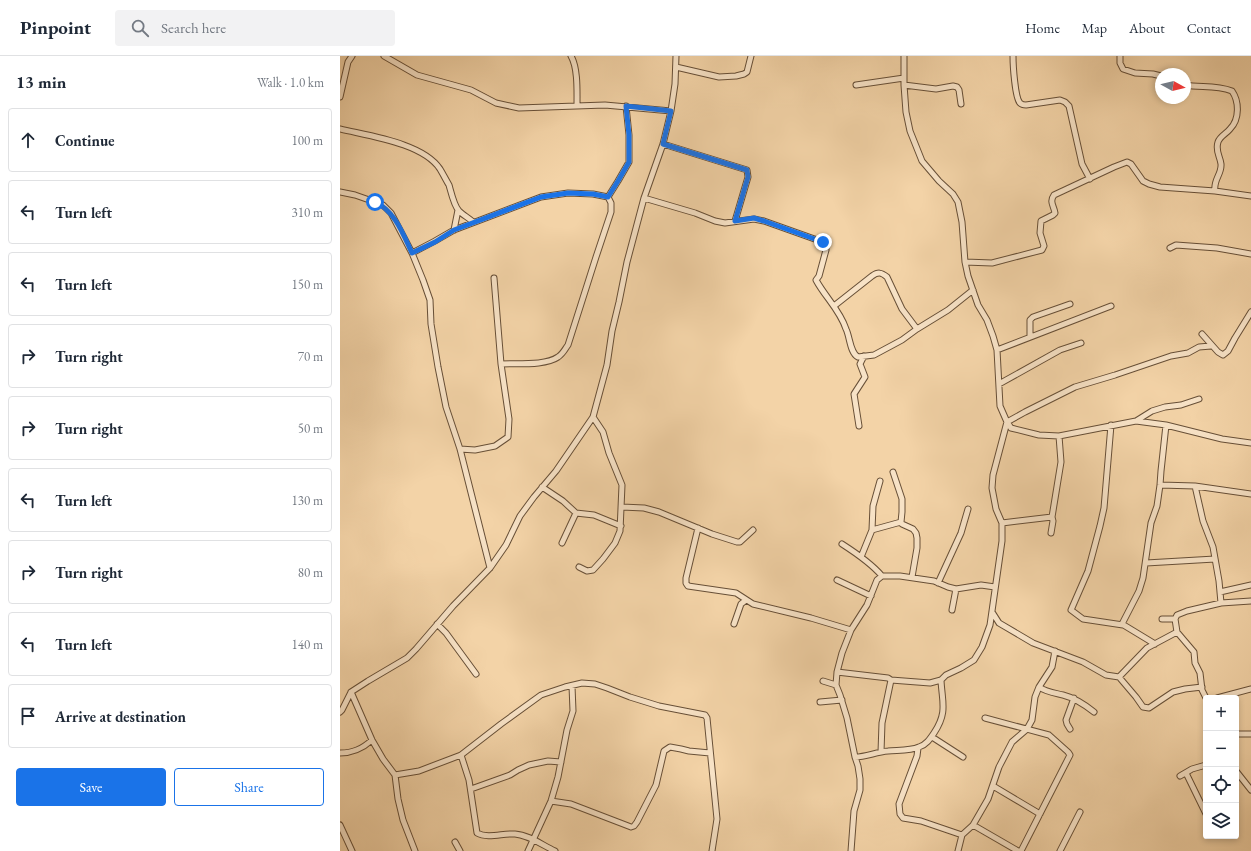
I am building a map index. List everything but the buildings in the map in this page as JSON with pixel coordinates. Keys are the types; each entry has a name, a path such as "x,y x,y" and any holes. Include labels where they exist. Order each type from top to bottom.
{"street":[{"path":"340,97 348,62 352,56"},
{"path":"384,56 417,75 471,90 496,103 519,108 605,105 671,111"},
{"path":"340,712 351,692 407,658 469,589 490,568 506,545 520,516 556,471 593,417 607,365 612,331 627,262 644,198 663,144 671,111 675,84 676,56"},
{"path":"676,67 720,76 736,76 747,72 750,56"},
{"path":"904,56 906,112 910,131 922,161 939,182 953,194 958,202 962,222 965,262 968,276 978,305 994,336 997,350 1000,406 1011,428 1039,435 1059,436 1136,421 1166,424 1222,439 1251,443"},
{"path":"1013,56 1017,93 1021,104 1026,106 1060,100 1069,106 1082,164 1090,179"},
{"path":"1120,56 1120,64 1123,69 1135,73 1155,74"},
{"path":"573,57 576,74 577,105"},
{"path":"856,84 904,78"},
{"path":"904,85 936,89 953,86 958,87 961,104"},
{"path":"1191,86 1213,86 1228,89 1233,93 1238,109 1234,125 1217,143 1221,170 1214,186 1215,191"},
{"path":"608,197 629,162 629,135 626,106"},
{"path":"340,129 380,138 410,147 434,161 448,183 458,210 473,222"},
{"path":"663,144 747,170 748,177 735,221"},
{"path":"965,262 992,263 1042,250 1044,246 1040,233 1041,221 1053,215 1054,213 1051,203 1054,195 1127,162 1132,164 1143,181 1150,184 1251,196"},
{"path":"340,192 355,195 383,205 391,213 412,253 430,300 431,324 446,407 460,449 490,568"},
{"path":"412,253 435,242 454,230 541,197 568,193 593,194 608,197"},
{"path":"501,364 536,363 557,358 563,353 568,345 611,212 611,203 608,197"},
{"path":"644,198 695,213 715,221 726,223 754,218 823,242 826,245 826,250 819,276 816,280 842,319 853,353 858,357 874,355 902,340 948,310 973,290"},
{"path":"454,230 458,210"},
{"path":"1170,248 1176,245 1217,248 1251,254"},
{"path":"834,306 872,276 878,272 883,273 887,277 902,309 917,329"},
{"path":"460,449 475,450 495,446 508,437 509,419 501,364 494,278"},
{"path":"1030,336 1030,320 1033,317 1070,304"},
{"path":"997,350 1111,306"},
{"path":"1202,334 1211,346 1223,355 1228,351 1234,338 1251,312"},
{"path":"998,384 1060,350 1081,343"},
{"path":"837,672 888,678 891,680 930,683 942,680 946,675 974,660 982,647 990,626 1002,541 1002,523 996,509 992,488 993,475 1007,422 1076,387 1171,356 1188,353 1199,347 1211,346"},
{"path":"859,426 854,394 865,377 860,364 864,356"},
{"path":"1136,421 1165,407 1181,405 1199,400"},
{"path":"579,567 587,571 593,570 603,560 615,543 621,526 622,486 609,453 604,432 593,417"},
{"path":"1123,625 1139,591 1143,578 1151,523 1157,506 1166,424"},
{"path":"1111,425 1104,508 1088,571 1071,610 1084,619 1123,625 1155,644"},
{"path":"1051,533 1053,521 1052,517 1061,462 1059,436"},
{"path":"893,472 902,499 901,522"},
{"path":"861,557 872,530 873,506 880,481"},
{"path":"1160,485 1195,486 1251,494"},
{"path":"1195,486 1203,521 1213,547 1221,603"},
{"path":"542,487 563,501 576,513 594,515 621,526"},
{"path":"622,507 644,508 660,512 731,541 740,542 753,530"},
{"path":"938,583 961,533 968,509"},
{"path":"562,543 576,513"},
{"path":"1002,523 1052,517"},
{"path":"872,530 901,522"},
{"path":"901,522 916,533 917,548 912,577"},
{"path":"698,528 686,578 688,586 736,593 753,604 765,608 804,616 851,630"},
{"path":"842,544 861,557 882,576"},
{"path":"1146,563 1215,559"},
{"path":"851,851 854,812 860,790 858,766 847,718 836,685 837,672 842,653 851,630 867,605 877,580 882,576 912,577 934,581 956,589 981,585 995,587"},
{"path":"837,580 871,596"},
{"path":"1220,592 1251,585"},
{"path":"952,610 956,589"},
{"path":"734,624 741,604 746,600"},
{"path":"1205,695 1200,673 1195,662 1194,652 1177,632 1175,619 1177,615 1181,613 1221,603 1251,601"},
{"path":"992,612 999,623 1032,643 1083,662 1106,675 1119,677 1143,707 1149,708 1172,692 1202,687"},
{"path":"1162,619 1175,619"},
{"path":"437,624 446,633 476,674"},
{"path":"1119,677 1147,648 1177,632"},
{"path":"958,851 962,835 973,824 988,799 999,767 1012,742 1027,728 1032,720 1035,697 1039,687 1052,667 1055,651"},
{"path":"881,752 882,722 891,680"},
{"path":"855,757 865,757 881,752 918,748 927,743 943,718 944,702 942,680"},
{"path":"823,681 836,685"},
{"path":"395,775 419,771 461,755 540,695 582,683 595,684 645,702 705,715 707,718 717,819 712,851"},
{"path":"528,851 551,801 567,730 573,711 572,686"},
{"path":"1039,687 1043,691 1074,698 1094,712"},
{"path":"1229,695 1251,689"},
{"path":"351,692 372,740 383,759 395,775 398,799 403,820 414,851"},
{"path":"1070,729 1066,724 1066,720 1074,698"},
{"path":"820,702 842,700"},
{"path":"973,824 1020,851 1070,755 1049,735 985,718"},
{"path":"1239,734 1251,734"},
{"path":"932,737 964,757"},
{"path":"340,754 356,751 372,740"},
{"path":"551,801 571,804 631,827 637,822 656,785 664,751 670,748 710,753"},
{"path":"918,748 917,756 899,804 900,814 903,818 921,821 962,835"},
{"path":"461,755 471,789 477,833 485,835 513,834 524,836 555,851"},
{"path":"471,789 503,778 529,765 548,761 561,762"},
{"path":"1180,776 1203,767"},
{"path":"1186,773 1203,808"},
{"path":"1239,775 1251,790"},
{"path":"993,786 1040,814"},
{"path":"1060,851 1080,812"},
{"path":"340,825 352,851"},
{"path":"455,842 460,851"}],"route":[{"path":"375,202 383,205 391,213 412,253 435,242 454,230 541,197 568,193 593,194 608,197 629,162 629,135 626,106 671,111 663,144 747,170 748,177 735,221 754,218 823,242"}]}
